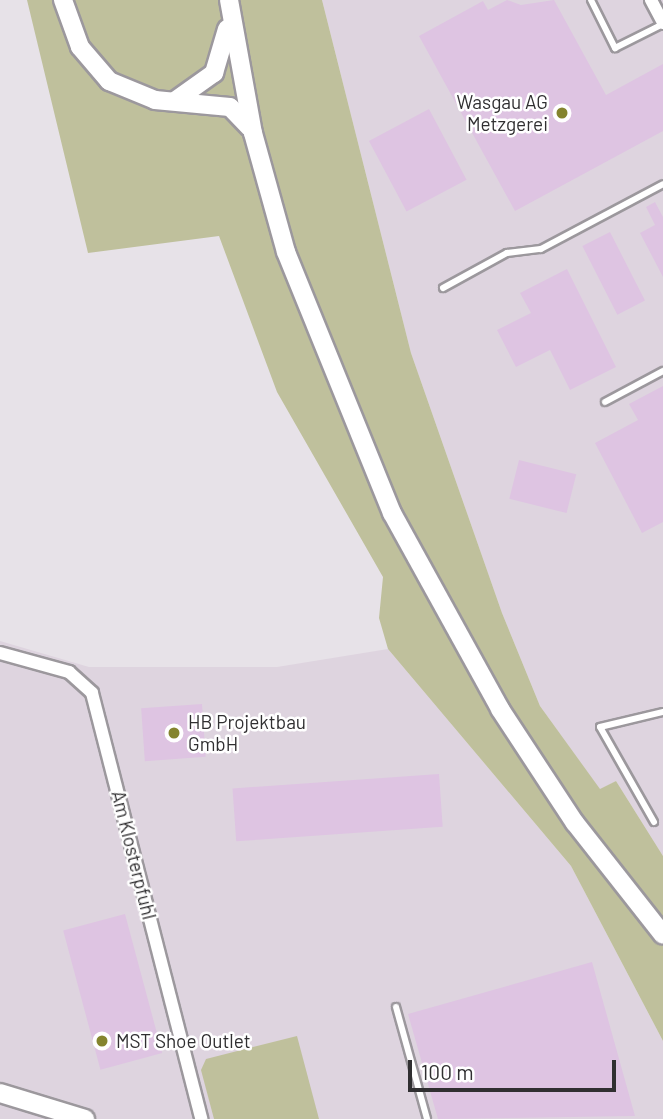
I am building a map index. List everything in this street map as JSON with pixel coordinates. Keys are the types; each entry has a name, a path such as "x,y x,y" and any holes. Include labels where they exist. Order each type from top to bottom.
{"main road":[{"path":"63,0 80,47 98,71 123,90 169,102 230,107 253,133"},
{"path":"169,102 194,92 220,64 228,0"},
{"path":"228,0 253,133 286,252 331,374 429,587 541,772 662,933"},
{"path":"0,1093 85,1119"}],"street":[{"path":"651,0 663,23"},
{"name":"Am Klosterpfuhl","path":"0,653 69,672 92,693 201,1119"}],"lane":[{"path":"591,0 615,48 663,23"},
{"path":"443,288 507,253 541,249 663,184"},
{"path":"605,402 663,371"},
{"path":"654,822 600,727 663,712"},
{"path":"396,1007 427,1119"}],"shaded area":[{"path":"322,0 663,0 663,856 616,781 600,790 540,706 502,613 411,353"},
{"path":"0,641 89,667 277,667 388,649 571,866 663,1041 663,1119 0,1119"}],"green space":[{"path":"27,0 322,0 411,353 502,613 540,706 600,789 616,781 663,856 663,1041 571,866 388,649 379,618 383,577 277,392 219,236 88,253"},
{"path":"297,1036 319,1119 214,1119 201,1070 206,1059"}],"building":[{"name":"Wasgau AG Metzgerei","path":"507,0 521,5 554,0 606,95 663,64 663,131 515,211 419,36 483,1 488,10"},
{"path":"429,109 467,180 407,212 369,141"},
{"path":"655,202 663,217 663,277 640,233 655,225 646,207"},
{"path":"610,232 645,301 617,315 582,246"},
{"path":"567,269 616,367 570,390 550,350 516,367 497,330 531,313 520,293"},
{"path":"663,386 663,522 642,533 595,443 638,420 629,404"},
{"path":"519,460 576,474 567,513 509,499"},
{"name":"HB Projektbau GmbH","path":"202,704 206,757 145,761 141,708"},
{"path":"439,774 443,827 236,841 233,788"},
{"path":"125,914 162,1053 100,1070 63,931"},
{"path":"592,962 635,1116 438,1119 408,1014"}],"place":[{"name":"Wasgau AG Metzgerei","path":"562,113"},
{"name":"HB Projektbau GmbH","path":"174,733"},
{"name":"MST Shoe Outlet","path":"102,1041"}]}
